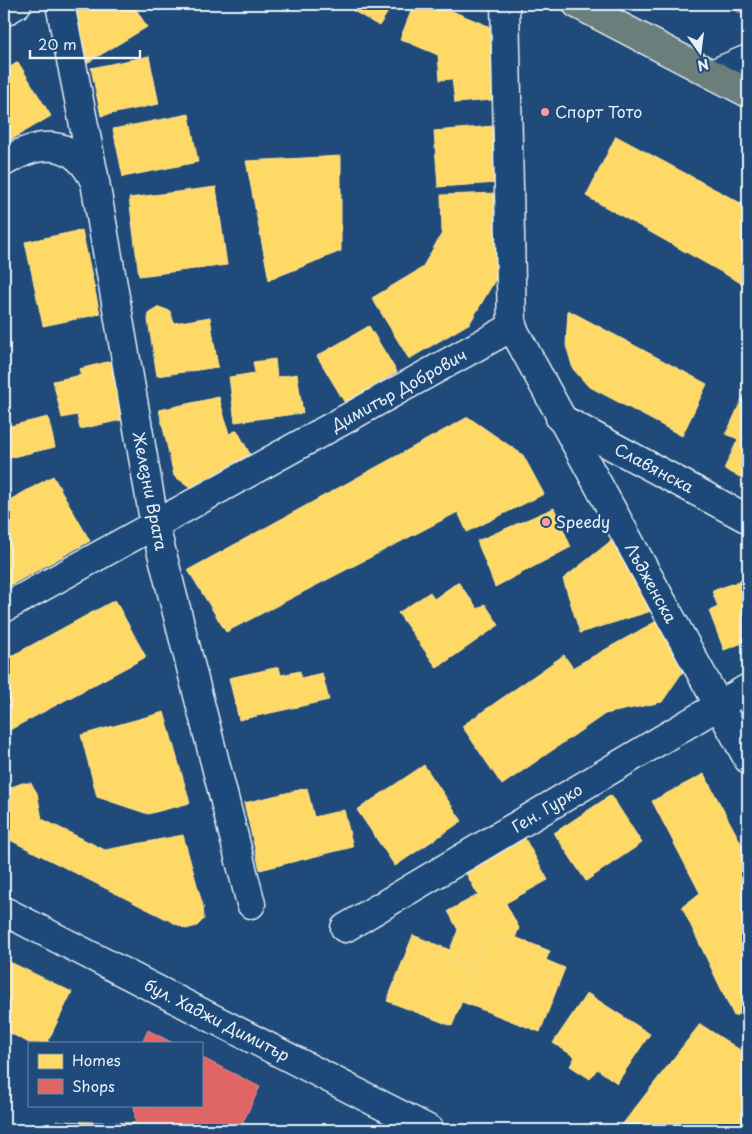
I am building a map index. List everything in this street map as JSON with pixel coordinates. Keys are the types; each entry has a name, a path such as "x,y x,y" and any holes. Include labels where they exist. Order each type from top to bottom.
{"main road":[{"path":"576,4 748,93"}],"street":[{"path":"4,12 17,4"},
{"path":"60,4 95,182"},
{"path":"505,4 512,327"},
{"path":"712,74 748,59"},
{"name":"Железни Врата","path":"4,162 25,150 39,146 53,146 66,150 79,158 89,169 95,182 155,526 251,904"},
{"name":"Лъдженска","path":"512,327 560,418 748,759"},
{"name":"Димитър Добрович","path":"4,608 512,327"},
{"name":"Славянска","path":"560,418 748,519"},
{"name":"Ген. Гурко","path":"344,928 748,688"},
{"name":"бул. Хаджи Димитър","path":"4,911 430,1130"}],"building: Homes":[{"path":"88,4 133,4 147,27 82,66 67,17"},
{"path":"342,4 393,4 379,26"},
{"path":"414,4 435,4 498,30 504,99 455,103 452,79 440,80 438,55 400,39"},
{"path":"149,56 159,104 101,116 91,68"},
{"path":"18,62 51,116 4,144 4,71"},
{"path":"189,114 198,162 123,177 113,129"},
{"path":"494,126 498,183 438,187 434,131"},
{"path":"616,136 748,207 748,287 586,196"},
{"path":"341,156 341,251 269,280 246,161"},
{"path":"216,187 227,265 139,276 129,198"},
{"path":"498,193 501,270 470,323 409,359 372,298 422,268 442,233 441,195"},
{"path":"82,230 100,314 43,326 25,242"},
{"path":"159,307 170,311 174,323 210,317 218,367 157,376 148,320 149,313"},
{"path":"568,310 707,384 682,436 588,386 573,369 566,345"},
{"path":"369,326 397,372 345,403 317,356"},
{"path":"275,359 277,377 297,374 303,413 235,422 229,377 255,373 253,362"},
{"path":"111,361 115,380 123,378 126,419 80,429 77,415 62,418 53,381 81,375 79,369"},
{"path":"748,386 748,481 724,469 738,439 726,434"},
{"path":"219,397 229,434 237,430 250,454 190,487 174,476 159,410"},
{"path":"4,416 6,427 48,417 55,447 4,459"},
{"path":"468,417 523,455 544,494 467,532 458,512 226,632 188,570"},
{"path":"53,476 90,541 4,589 4,503"},
{"path":"554,508 571,547 495,587 477,541"},
{"path":"617,536 658,609 580,633 563,579"},
{"path":"746,579 748,585 748,641 724,650 709,611 718,607 712,591"},
{"path":"458,582 478,609 485,604 499,625 437,668 398,613 430,592 434,599"},
{"path":"115,600 146,657 4,733 4,660"},
{"path":"662,618 688,664 662,702 605,714 572,668"},
{"path":"564,655 605,714 502,785 462,726"},
{"path":"279,667 281,675 300,671 301,678 322,673 329,700 239,720 229,678"},
{"path":"164,712 190,803 148,814 97,797 81,735"},
{"path":"424,765 462,821 395,866 357,810"},
{"path":"704,774 748,856 748,1011 734,1016 682,907 700,893 652,801"},
{"path":"22,783 31,783 37,793 42,819 105,850 183,835 203,906 204,919 197,926 186,929 4,837 4,790"},
{"path":"307,788 314,817 344,810 353,847 260,870 244,803"},
{"path":"611,795 642,843 586,881 554,833"},
{"path":"522,833 548,880 506,903 496,885 478,895 462,866"},
{"path":"496,885 519,928 512,946 488,936 474,971 446,959 458,930 448,911"},
{"path":"413,935 450,950 446,959 474,971 452,1026 387,1001"},
{"path":"488,936 512,946 515,937 550,951 546,960 565,968 540,1032 462,1002"},
{"path":"4,959 72,992 47,1042 28,1042 4,1030"},
{"path":"587,993 650,1034 617,1083 597,1069 590,1079 570,1066 575,1057 553,1043"},
{"path":"700,1024 748,1055 748,1130 618,1130"},
{"path":"56,1121 135,1123 136,1130 56,1130"}],"building: Shops":[{"path":"724,4 748,4 748,17"},
{"path":"148,1030 171,1042 142,1042"},
{"path":"202,1058 260,1087 239,1130 136,1130 134,1106 202,1106"}],"place":[{"name":"Спорт Тото","path":"545,112"},
{"name":"Speedy","path":"546,522"}]}
